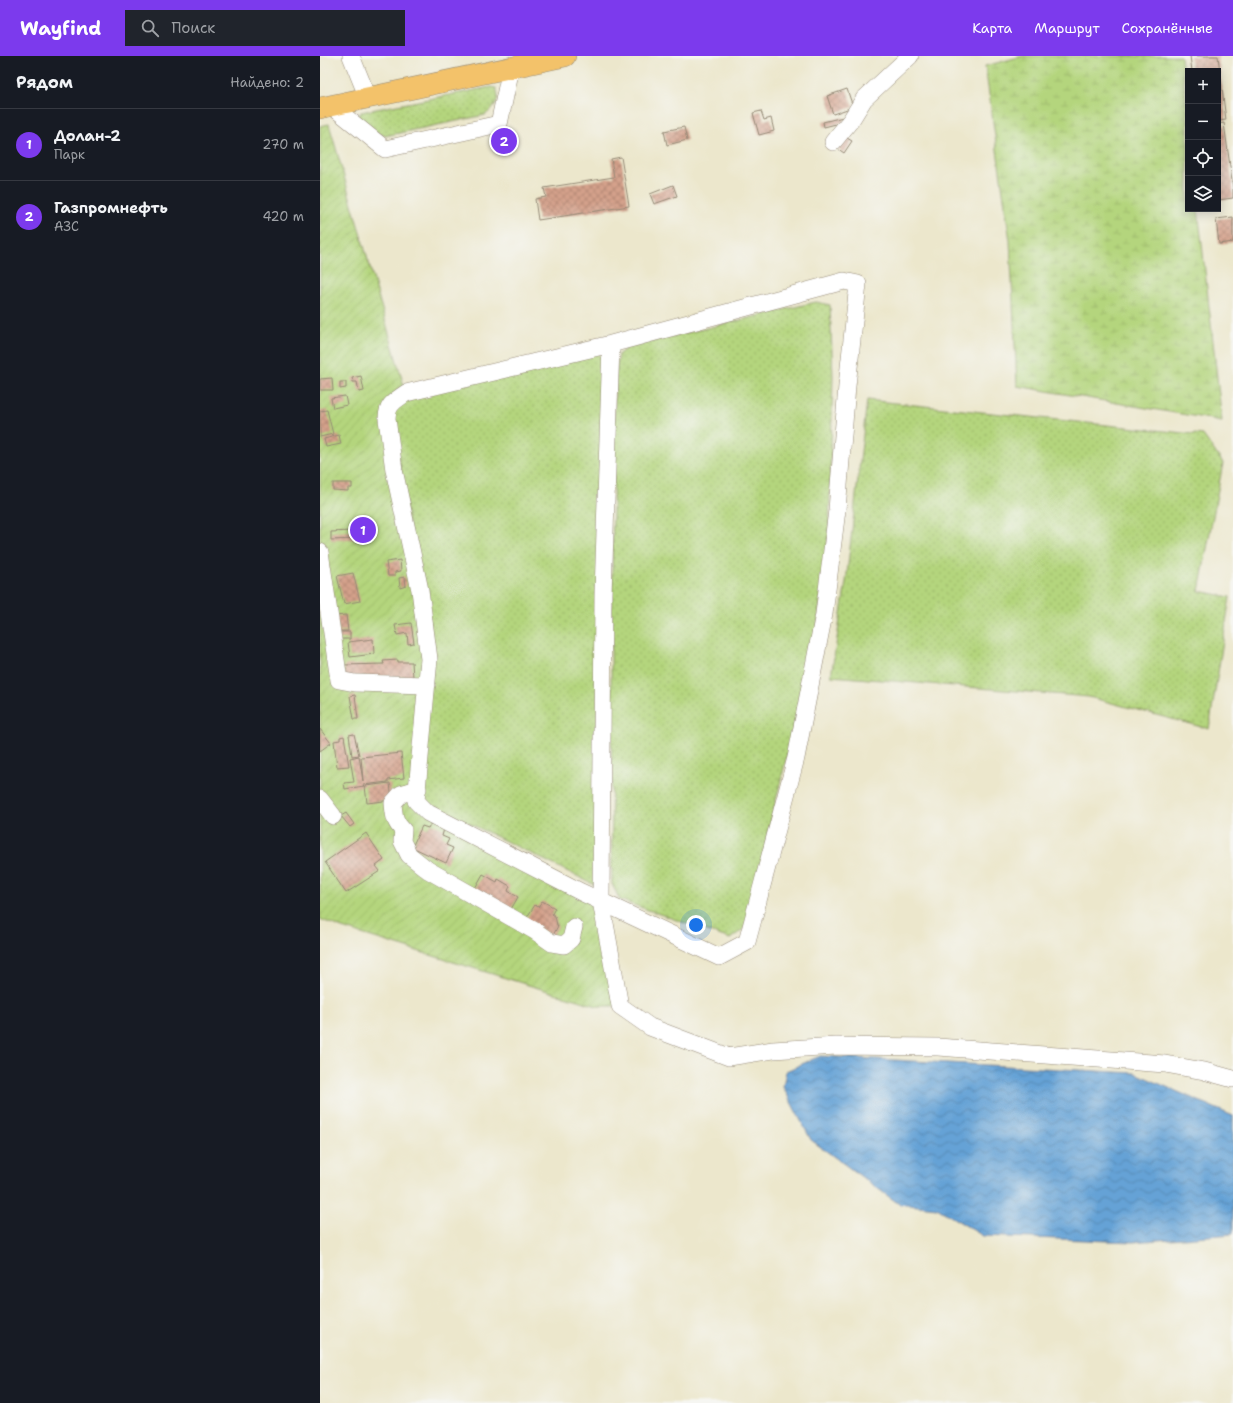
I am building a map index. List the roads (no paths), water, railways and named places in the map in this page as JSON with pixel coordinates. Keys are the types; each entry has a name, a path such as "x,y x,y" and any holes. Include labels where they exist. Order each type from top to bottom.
{"main road":[{"path":"326,107 565,56"}],"street":[{"path":"351,56 368,98"},
{"path":"833,142 851,120 864,99 910,56"},
{"path":"326,107 385,149 499,124 512,68"},
{"path":"844,281 858,284 847,386 837,510 824,614 796,758 747,942 720,957 601,902 428,813 416,801 427,685 429,659 420,590 394,470 387,419 387,410 391,404 406,392 611,344 844,281"},
{"path":"611,344 603,594 601,902 620,1006 650,1027 729,1057 773,1050 836,1046 938,1047 1165,1064 1204,1071 1233,1079"},
{"path":"320,552 339,680 355,683 427,685"},
{"path":"418,789 402,794 393,803 394,817 399,827 403,830 402,841 409,855 428,870 535,931 552,943 564,945 571,939 574,927"},
{"path":"320,799 334,816"}],"water":[{"path":"820,1056 1135,1073 1233,1116 1233,1234 1133,1242 983,1236 937,1208 899,1204 811,1140 783,1087 786,1071"}],"place":[{"name":"Газпромнефть","path":"504,141"},
{"name":"Долан-2","path":"363,530"}]}
